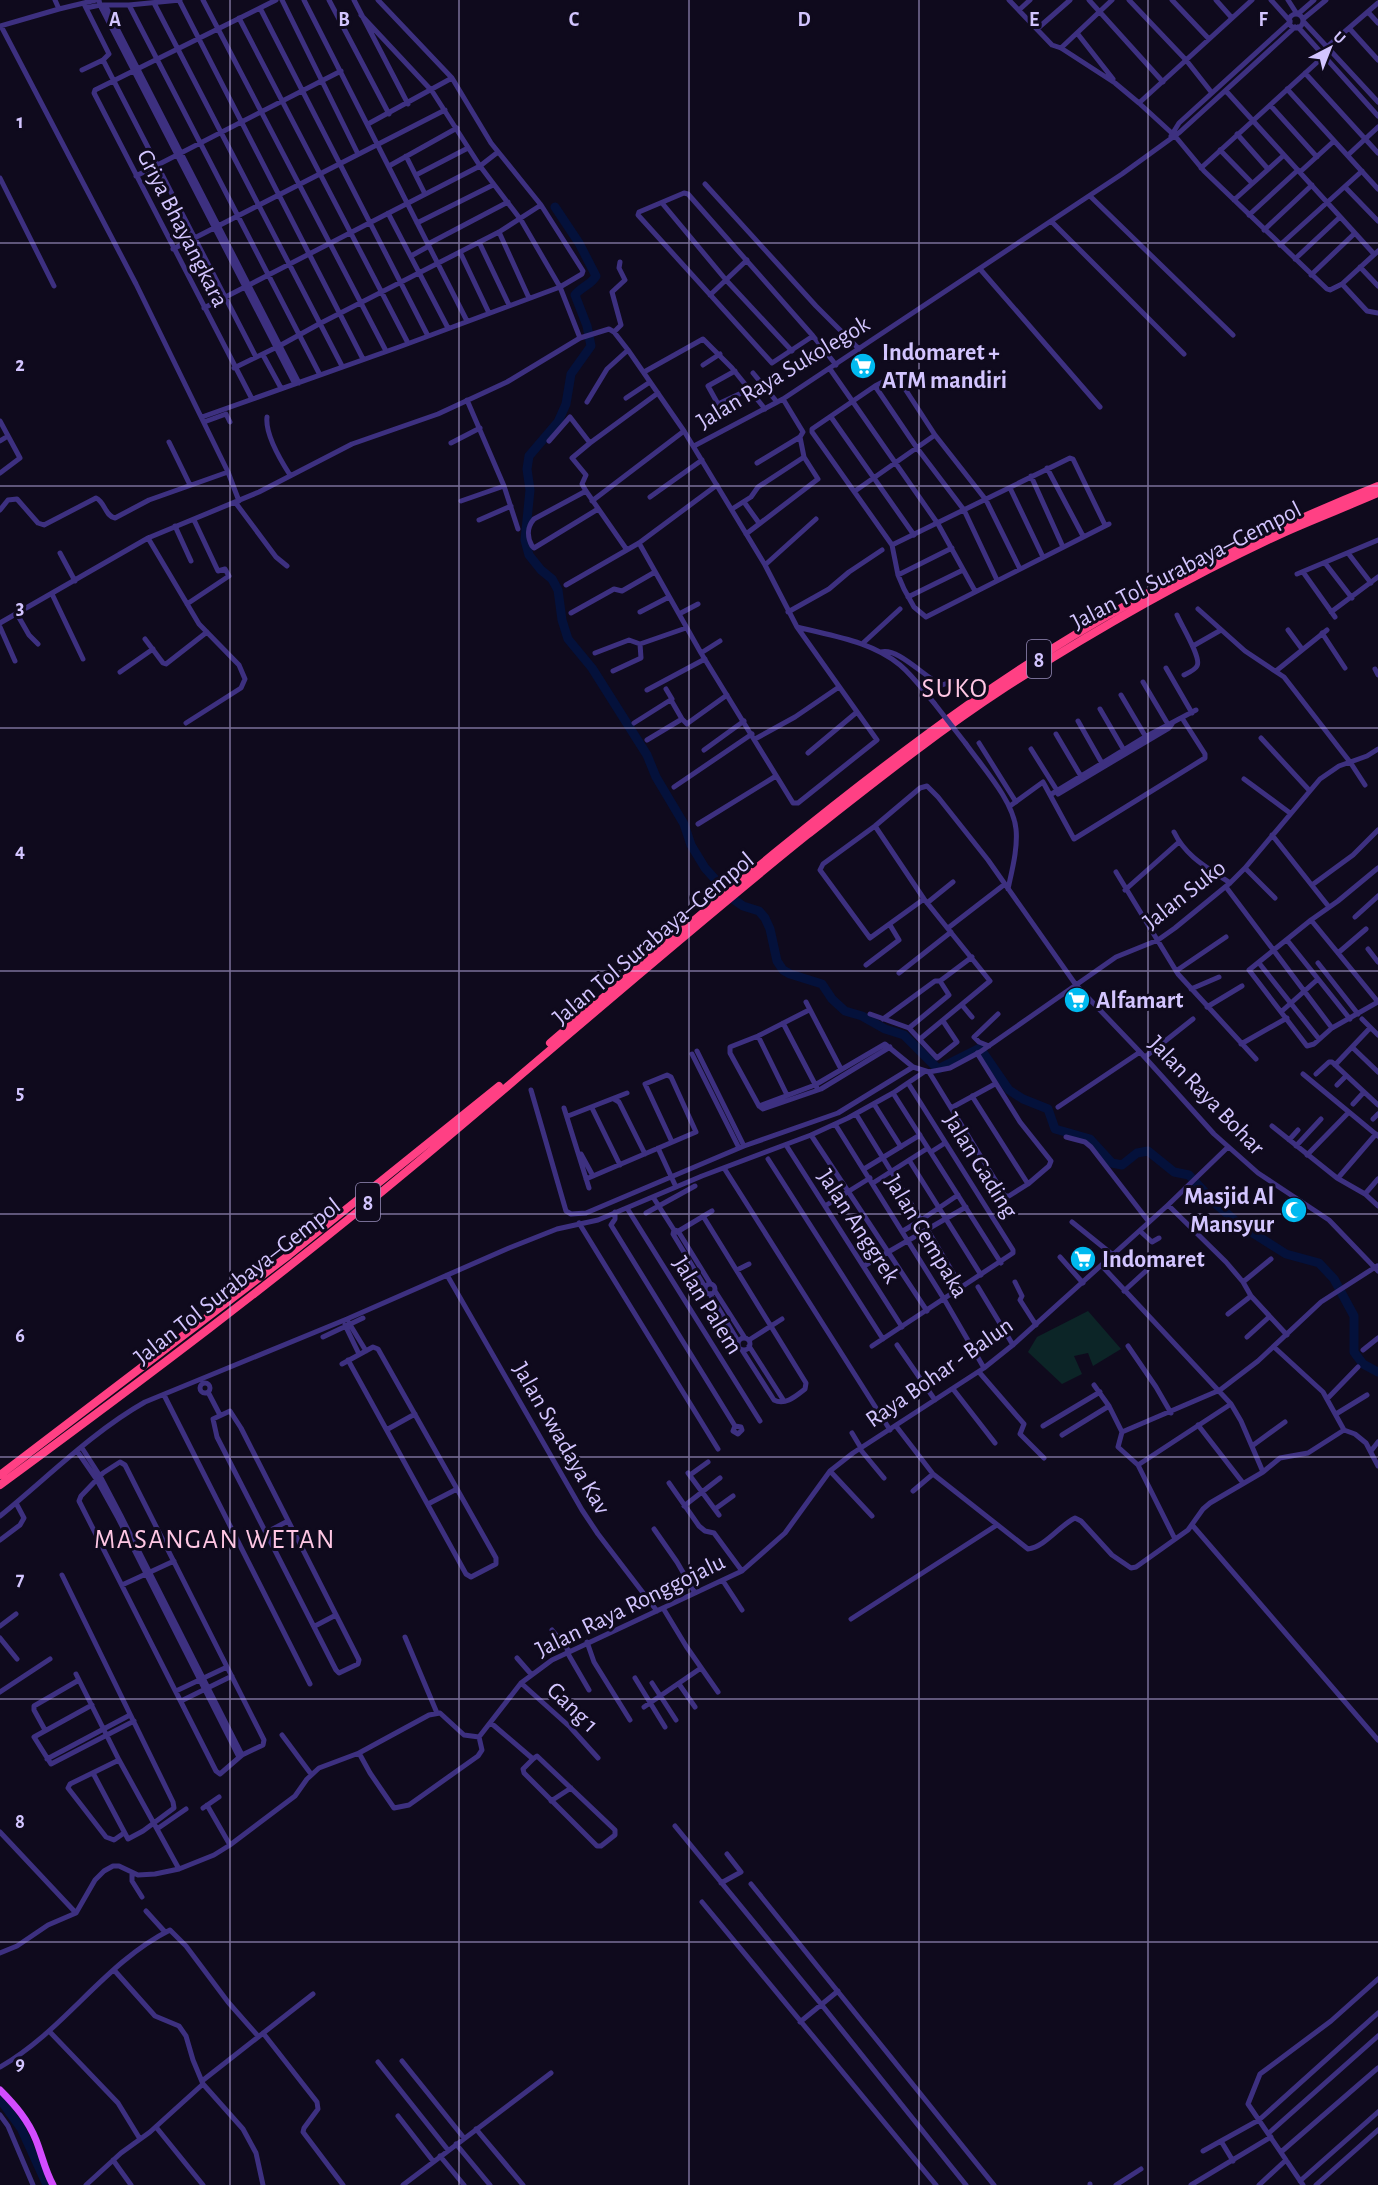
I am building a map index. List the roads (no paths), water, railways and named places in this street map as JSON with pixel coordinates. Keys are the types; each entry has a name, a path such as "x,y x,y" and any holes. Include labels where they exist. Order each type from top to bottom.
{"highway":[{"name":"Jalan Tol Surabaya–Gempol","path":"736,890 856,787 971,702 1033,662 1167,583 1264,535 1378,486"},
{"name":"Jalan Tol Surabaya–Gempol","path":"0,1475 369,1193 736,890 909,756 1004,688 1104,627 1200,574 1284,533 1378,493"},
{"name":"Jalan Tol Surabaya–Gempol","path":"0,1485 140,1382 271,1281 409,1169 722,901"}],"main road":[{"path":"0,2090 26,2120 36,2139 53,2185"}],"street":[{"path":"56,0 59,9"},
{"path":"287,566 276,557 237,501 228,472 136,284 1,26 59,9 100,2 129,5 179,0 363,359"},
{"path":"204,0 386,351"},
{"path":"112,80 276,0"},
{"path":"282,0 358,154"},
{"path":"304,0 466,321"},
{"path":"328,0 389,114"},
{"path":"354,0 408,104"},
{"path":"203,419 281,388 560,287 583,273 541,205 498,152 452,78 378,0"},
{"path":"1009,0 1052,45 1061,48 1115,83 1139,103 1173,135 1201,168 1311,275 1329,290 1342,284 1376,253 1340,217 1226,91"},
{"path":"1019,10 1030,0"},
{"path":"1037,29 1070,0"},
{"path":"1089,0 1163,81"},
{"path":"1061,48 1112,0"},
{"path":"1129,0 1186,60 1212,93"},
{"path":"1172,0 1209,39"},
{"path":"1216,0 1232,18"},
{"path":"1139,103 1252,0"},
{"path":"1271,0 1378,116"},
{"path":"1288,0 1327,48 1378,102"},
{"path":"1173,135 1226,91 1296,27 1314,0"},
{"path":"1173,135 1212,93 1290,21 1292,16 1301,17 1326,0"},
{"path":"100,2 297,384"},
{"path":"154,3 342,366"},
{"path":"1327,48 1378,3"},
{"path":"82,70 108,56 109,52 85,5"},
{"path":"129,5 320,375"},
{"path":"260,8 428,336"},
{"path":"1368,12 1378,23"},
{"path":"361,15 432,91 446,110 480,166 520,220 560,287 583,337"},
{"path":"238,18 408,343"},
{"path":"1349,28 1378,60"},
{"path":"1077,33 1115,83"},
{"path":"1201,168 1324,56"},
{"name":"Griya Bhayangkara","path":"102,60 256,357"},
{"path":"136,176 341,71"},
{"path":"1305,73 1378,153"},
{"path":"368,124 452,78"},
{"name":"Griya Bhayangkara","path":"112,80 95,90 94,94 252,399"},
{"path":"1287,89 1378,189"},
{"path":"1270,105 1317,157"},
{"path":"173,249 446,110"},
{"path":"1348,155 1378,127"},
{"path":"389,166 457,128"},
{"path":"1238,134 1268,170"},
{"name":"Jalan Raya Sukolegok","path":"776,776 793,803 798,803 878,740 797,627 765,565 694,446 780,400 830,369 1052,222 1173,135"},
{"path":"1249,215 1334,141"},
{"path":"416,175 468,147"},
{"path":"1220,150 1252,183"},
{"path":"204,308 480,166 498,152"},
{"path":"1234,200 1284,155"},
{"path":"406,156 425,194"},
{"path":"1280,245 1362,171"},
{"path":"0,178 54,286"},
{"path":"705,184 816,306 859,349"},
{"path":"417,223 493,185"},
{"path":"1264,230 1312,186"},
{"path":"1345,187 1378,221"},
{"path":"813,336 772,363 638,215 639,212 684,193 688,194 813,336 836,365"},
{"path":"1090,196 1233,335"},
{"path":"411,256 508,202"},
{"path":"662,203 726,280 792,351"},
{"path":"234,368 499,232 541,205"},
{"path":"388,213 448,328"},
{"path":"1295,259 1340,217"},
{"path":"1052,222 1184,354"},
{"path":"499,232 529,298"},
{"path":"1311,275 1355,233"},
{"path":"479,242 509,305"},
{"path":"460,252 489,313"},
{"path":"710,295 747,261"},
{"path":"614,332 621,325 612,292 625,280 619,268 620,262"},
{"path":"1360,267 1378,286"},
{"path":"980,269 1100,407"},
{"path":"1342,284 1367,311 1378,313"},
{"path":"15,661 0,625 107,561 148,538 237,501 352,444 438,414 507,382 583,337 607,330 614,332 694,446"},
{"path":"644,372 702,338 720,354 765,408"},
{"path":"587,402 607,369 628,350"},
{"path":"703,365 720,354"},
{"path":"263,355 281,388"},
{"path":"830,369 938,524 975,591"},
{"path":"735,371 708,386 718,404 750,389"},
{"path":"753,373 780,400 803,432 800,437 757,463"},
{"path":"892,545 938,524 964,510 986,500 1068,458 1072,458 1107,524 1020,569 975,591 926,617 917,611 898,575 892,545 812,432 812,429 852,401 896,376 935,435 986,500 1020,569"},
{"path":"626,398 651,382"},
{"path":"876,386 917,447 964,510 997,580"},
{"path":"627,550 586,491 582,483 586,475 572,458 658,393"},
{"path":"467,400 504,486 518,529"},
{"path":"203,419 226,414 230,422"},
{"path":"267,417 266,426 290,475"},
{"path":"549,441 570,417 590,443"},
{"path":"831,417 914,535"},
{"path":"0,421 20,460 0,473"},
{"path":"451,443 480,428"},
{"path":"592,501 684,431"},
{"path":"855,491 935,435"},
{"path":"0,441 9,436"},
{"path":"746,534 817,480 817,475 804,457 800,437"},
{"path":"169,442 190,485"},
{"path":"732,509 744,502 758,487 804,457"},
{"path":"650,497 702,460"},
{"path":"1047,468 1083,536"},
{"path":"0,510 8,500 17,499 38,523 44,525 96,498 109,516 115,518 150,500 228,472"},
{"path":"1031,476 1063,547"},
{"path":"566,585 639,543 717,485"},
{"path":"462,501 504,486"},
{"path":"1010,488 1043,557"},
{"path":"586,491 534,519 529,527 528,535 532,546 534,548 598,509"},
{"path":"744,502 759,523"},
{"path":"479,520 511,506"},
{"path":"765,565 816,519"},
{"path":"187,604 229,576 225,569 218,571 194,520"},
{"path":"175,526 191,561"},
{"path":"148,538 199,624 239,665 244,682 186,723"},
{"path":"1335,618 1300,573 1375,541 1378,550"},
{"path":"639,543 686,628 776,776 698,824"},
{"path":"898,575 952,548"},
{"path":"788,612 829,589 849,572 882,550"},
{"path":"60,552 75,581"},
{"path":"1348,553 1371,583"},
{"path":"1325,563 1352,598"},
{"path":"908,597 963,570"},
{"path":"571,613 614,589 622,591 655,572"},
{"path":"1331,612 1378,577"},
{"path":"52,594 83,659"},
{"path":"640,612 669,597"},
{"path":"679,614 698,604"},
{"path":"862,644 900,609"},
{"path":"1198,609 1263,664 1284,677 1350,762 1365,786"},
{"path":"17,614 29,635 38,644"},
{"path":"1177,615 1193,646 1198,665 1184,675"},
{"path":"797,627 862,644 881,652 911,675 966,744 1010,806 1015,821 1016,836 1006,887 899,973"},
{"path":"595,653 630,640 640,644 686,628"},
{"path":"1193,646 1221,630"},
{"path":"1288,630 1302,649"},
{"path":"146,639 166,664 207,632"},
{"path":"1276,671 1324,632 1345,668"},
{"path":"647,690 703,656 720,640"},
{"path":"613,671 641,658 640,644"},
{"path":"120,672 153,649"},
{"path":"881,652 886,651 898,656 942,685 957,680"},
{"path":"1051,796 1194,711 1166,668"},
{"path":"1375,669 1378,675"},
{"path":"1143,682 1170,725"},
{"path":"675,787 753,737 795,717 839,687"},
{"path":"666,689 685,723 727,695"},
{"path":"1121,695 1146,739"},
{"path":"634,723 671,700"},
{"path":"1100,709 1125,752"},
{"path":"808,753 858,712"},
{"path":"1010,806 1042,782 1074,839 1205,758 1205,754 1182,718"},
{"path":"647,740 682,719"},
{"path":"704,750 744,721"},
{"path":"1078,721 1103,765"},
{"path":"1056,734 1081,778"},
{"path":"1261,738 1309,790"},
{"path":"979,743 1016,802"},
{"path":"1031,749 1058,792"},
{"name":"Jalan Suko","path":"674,1182 764,1155 812,1135 856,1114 927,1072 950,1068 987,1047 1116,957 1158,940 1228,885 1245,868 1309,790 1329,771 1367,756 1378,749"},
{"path":"1244,779 1290,813"},
{"path":"953,882 870,938 820,870 823,864 875,826 920,788 929,787 1006,887 1076,985"},
{"path":"875,826 926,901 990,980 920,1039"},
{"path":"1312,885 1353,855 1378,830"},
{"path":"1174,832 1179,842 1195,860 1228,885 1273,952 1332,1028"},
{"path":"1272,835 1329,907"},
{"path":"1125,890 1179,842"},
{"path":"1245,868 1275,898"},
{"path":"1311,920 1378,1002 1360,1016 1332,1028 1310,1046 1306,1046 1250,970 1311,920 1378,868"},
{"path":"1116,872 1176,971 1256,1059"},
{"path":"1355,917 1378,896"},
{"path":"866,964 899,939 890,925"},
{"path":"1338,953 1366,929"},
{"path":"1176,971 1226,937"},
{"path":"1287,940 1350,1019"},
{"path":"1368,949 1378,962"},
{"path":"883,1019 972,957"},
{"path":"1259,963 1319,1039"},
{"path":"1318,963 1378,1035"},
{"path":"1191,989 1219,977"},
{"path":"1282,1011 1318,979"},
{"path":"909,1028 949,995 940,981"},
{"name":"Jalan Raya Bohar","path":"1076,985 1228,1147 1258,1173 1329,1220 1377,1268"},
{"path":"1207,1007 1242,986"},
{"path":"806,1002 841,1069"},
{"path":"962,1005 972,1017"},
{"path":"809,1010 758,1036 732,1046 730,1049 759,1106 765,1109 816,1088 890,1047"},
{"path":"870,1014 909,1028 936,1057 939,1057 957,1041 943,1021"},
{"path":"987,1047 974,1037 999,1014"},
{"path":"1241,1044 1287,1018"},
{"path":"1144,1057 1193,1020"},
{"path":"783,1023 816,1088"},
{"path":"1335,1065 1370,1028"},
{"path":"758,1036 787,1095"},
{"path":"759,1106 787,1095 816,1088 841,1069 885,1044 912,1067 927,1072 1005,1197 1028,1184 1049,1166 1051,1161 1029,1134 995,1084 978,1052"},
{"path":"1352,1047 1378,1072"},
{"path":"1058,1107 1140,1052"},
{"path":"694,1053 741,1147"},
{"path":"1316,1074 1329,1062 1378,1105"},
{"path":"0,1516 129,1411 346,1323 447,1275 557,1229 598,1220 653,1197 674,1182 741,1147 761,1143 838,1113 912,1067"},
{"path":"1303,1074 1377,1135 1338,1178"},
{"path":"586,1179 694,1134 696,1131 671,1077 667,1075 645,1085 672,1142"},
{"path":"1337,1085 1346,1076"},
{"name":"Jalan Gading","path":"908,1083 1013,1250 1013,1253 1001,1263"},
{"path":"951,1108 995,1084"},
{"path":"531,1090 568,1213 586,1213 674,1182"},
{"path":"1353,1104 1364,1092"},
{"path":"568,1116 627,1093"},
{"path":"872,1346 1001,1263 893,1093"},
{"path":"972,1096 1028,1184"},
{"path":"614,1099 619,1102 645,1154"},
{"path":"874,1104 901,1147"},
{"path":"564,1108 583,1162 593,1176"},
{"path":"592,1108 620,1165"},
{"path":"1307,1155 1349,1112"},
{"path":"1373,1119 1378,1113"},
{"path":"856,1114 921,1220"},
{"path":"1296,1146 1321,1119"},
{"name":"Jalan Cempaka","path":"835,1124 872,1180 945,1301 981,1370 1024,1424 1020,1434 1044,1458"},
{"path":"1272,1126 1307,1155 1365,1194 1378,1206"},
{"path":"1289,1140 1298,1130"},
{"path":"812,1135 927,1311"},
{"path":"864,1169 920,1135"},
{"path":"1066,1137 1085,1142 1091,1147 1149,1222"},
{"path":"761,1143 764,1155 883,1339"},
{"path":"825,1206 945,1143"},
{"name":"Jalan Anggrek","path":"786,1145 902,1326"},
{"name":"Raya Bohar - Balun","path":"785,1533 830,1471 860,1448 981,1370 1012,1345 1102,1266 1228,1147"},
{"path":"658,1148 674,1182"},
{"path":"909,1160 981,1275"},
{"path":"583,1162 589,1188"},
{"path":"724,1168 890,1430"},
{"path":"1365,1194 1378,1179"},
{"path":"646,1213 695,1186"},
{"path":"903,1231 958,1195"},
{"path":"653,1197 709,1289 738,1341 738,1345 774,1400 784,1401 802,1392 806,1383 703,1216"},
{"path":"1168,1205 1226,1262 1243,1282 1251,1296 1287,1335"},
{"path":"864,1266 966,1207"},
{"name":"Jalan Palem","path":"627,1208 760,1421"},
{"path":"675,1232 712,1211"},
{"path":"611,1225 615,1219 615,1212"},
{"path":"598,1220 604,1225 611,1225"},
{"path":"1072,1222 1113,1255"},
{"path":"579,1223 718,1449"},
{"path":"611,1225 735,1426"},
{"path":"927,1229 962,1288"},
{"path":"1140,1231 1152,1242 1159,1238"},
{"path":"1060,1257 1083,1283"},
{"path":"1243,1282 1271,1259"},
{"path":"737,1270 749,1264"},
{"path":"1102,1266 1231,1404 1263,1472"},
{"path":"1122,1431 1171,1413 1220,1390 1274,1347 1321,1302 1377,1268"},
{"path":"1124,1291 1147,1270"},
{"name":"Jalan Swadaya Kav","path":"447,1275 582,1510 598,1534 660,1609 718,1692"},
{"path":"1015,1282 1022,1296 1020,1300 1036,1325"},
{"path":"978,1287 1012,1345"},
{"path":"696,1297 709,1289"},
{"path":"709,1289 748,1341 784,1401"},
{"path":"1228,1314 1251,1296"},
{"path":"1247,1337 1269,1317"},
{"path":"323,1337 346,1323 363,1318"},
{"path":"738,1341 748,1341 782,1319"},
{"path":"346,1323 366,1351"},
{"path":"346,1323 359,1354"},
{"path":"1363,1350 1378,1338"},
{"path":"742,1350 746,1349 748,1341"},
{"path":"897,1345 935,1400"},
{"path":"1128,1346 1171,1413"},
{"path":"342,1364 348,1360 359,1354 374,1347 378,1349 496,1560 495,1563 471,1577 466,1574 429,1503 348,1360"},
{"path":"1274,1347 1319,1388 1344,1430 1355,1434 1371,1451 1378,1466"},
{"path":"1327,1399 1358,1367"},
{"path":"202,1381 201,1390 208,1392 220,1415"},
{"path":"1094,1385 1109,1406 1122,1431"},
{"path":"953,1389 995,1443"},
{"path":"1043,1426 1100,1392"},
{"path":"164,1395 310,1684"},
{"path":"1336,1414 1367,1395"},
{"path":"1138,1465 1231,1404"},
{"path":"1062,1435 1109,1406"},
{"path":"228,1411 232,1413 359,1660 358,1664 337,1672 217,1437 213,1420 220,1415 228,1411"},
{"path":"387,1429 415,1414"},
{"path":"1252,1446 1285,1422"},
{"path":"1198,1425 1243,1483"},
{"path":"896,1426 933,1474 1031,1549 1076,1518 1112,1555 1126,1566 1133,1568 1193,1526 1205,1507 1263,1472 1283,1456 1310,1453 1344,1430"},
{"path":"1122,1431 1118,1447 1138,1465 1175,1539"},
{"path":"852,1433 860,1448 884,1478"},
{"path":"1371,1451 1378,1443"},
{"path":"79,1450 99,1478 241,1756"},
{"path":"120,1462 124,1463 264,1740 260,1746 241,1756 220,1774 217,1773 79,1501 99,1478 106,1470 120,1462"},
{"path":"708,1462 689,1474 719,1515"},
{"path":"830,1471 872,1516"},
{"path":"914,1491 933,1474"},
{"path":"684,1506 720,1478"},
{"path":"669,1483 699,1526 705,1531 714,1533 742,1570"},
{"path":"429,1503 457,1489"},
{"path":"715,1509 733,1496"},
{"path":"0,1540 20,1525 24,1518 16,1503"},
{"path":"267,1532 288,1521"},
{"path":"850,1619 997,1525"},
{"path":"1193,1526 1378,1740"},
{"path":"654,1529 695,1593"},
{"name":"Jalan Raya Ronggojalu","path":"479,1737 521,1683 531,1674 568,1651 723,1581 742,1570 785,1533"},
{"path":"122,1585 174,1561"},
{"path":"62,1575 174,1806 155,1827"},
{"path":"723,1581 742,1610"},
{"path":"0,1626 16,1614"},
{"path":"315,1626 336,1616"},
{"path":"552,1630 568,1651 589,1690"},
{"path":"359,1753 394,1808 409,1805 478,1756 482,1750 479,1737 464,1735 437,1713 405,1637"},
{"path":"0,1638 17,1659"},
{"path":"587,1642 594,1662 630,1720"},
{"path":"518,1658 531,1674"},
{"path":"0,1692 50,1659"},
{"path":"176,1691 227,1667"},
{"path":"644,1707 701,1668"},
{"path":"181,1701 232,1676"},
{"path":"45,1730 34,1706 77,1677 119,1760 179,1869"},
{"path":"635,1678 665,1727"},
{"name":"Gang 1","path":"521,1683 570,1727 598,1758"},
{"path":"652,1683 676,1720"},
{"path":"679,1684 695,1707"},
{"path":"92,1705 34,1738 52,1764 132,1718"},
{"path":"0,1953 9,1951 53,1922 76,1913 95,1880 112,1866 119,1866 132,1874 155,1874 179,1869 214,1855 295,1796 311,1774 319,1768 359,1753 429,1714 437,1713"},
{"path":"491,1723 533,1759"},
{"path":"282,1735 311,1774"},
{"path":"537,1756 571,1788 616,1832 601,1846 597,1846 523,1772 537,1756"},
{"path":"119,1760 70,1784 69,1790 106,1837 114,1840 124,1833"},
{"path":"93,1773 129,1839 186,1809"},
{"path":"551,1801 571,1788"},
{"path":"219,1797 205,1806 230,1845"},
{"path":"675,1826 966,2185"},
{"path":"0,1832 76,1913"},
{"path":"722,1885 741,1872 727,1854"},
{"path":"132,1874 132,1881 142,1897"},
{"path":"751,1884 994,2185"},
{"path":"702,1902 936,2185"},
{"path":"146,1911 165,1932"},
{"path":"0,2067 14,2059 49,2031 131,1955 165,1932 173,1931 228,2002 261,2035 317,2102 318,2109 303,2128 303,2132 343,2185"},
{"path":"114,1971 155,2016 179,2026 186,2036 202,2083 243,2129 256,2153 263,2185"},
{"path":"1378,1979 1331,2021 1260,2074 1248,2104 1301,2183 1378,2112"},
{"path":"800,2022 838,1991"},
{"path":"86,2185 112,2160 156,2127 202,2083 313,1994"},
{"path":"1203,2151 1259,2120 1378,2013"},
{"path":"49,2031 118,2103 140,2139"},
{"path":"1191,2185 1233,2161 1270,2135 1378,2036"},
{"path":"402,2061 464,2138"},
{"path":"378,2062 448,2150"},
{"path":"1281,2152 1378,2068"},
{"path":"403,2185 432,2160 551,2073"},
{"path":"0,2115 8,2126 33,2185"},
{"path":"398,2116 432,2160"},
{"path":"156,2127 202,2185"},
{"path":"476,2129 523,2185"},
{"path":"1316,2185 1378,2130"},
{"path":"1221,2141 1233,2161"},
{"path":"456,2144 490,2185"},
{"path":"440,2156 464,2185"},
{"path":"112,2160 131,2185"},
{"path":"1259,2185 1286,2160"},
{"path":"1116,2185 1141,2169"}],"waterway":[{"path":"555,207 579,243 596,276 575,295 587,326 591,346 571,374 566,404 558,422 529,456 527,469 530,490 525,540 529,555 552,579 558,590 562,620 568,639 592,668 647,755 656,777 684,824 691,845 705,868 733,899 743,906 759,911 765,918 770,929 777,961 783,970 822,984 832,999 845,1011 904,1035 938,1069 980,1048 1009,1090 1023,1099 1048,1109 1055,1129 1090,1139 1112,1163 1122,1165 1137,1153 1148,1151 1174,1172 1189,1175 1216,1204 1240,1225 1286,1254 1319,1263 1334,1279 1354,1316 1354,1352 1363,1364 1378,1372"},
{"path":"0,2099 21,2128 47,2185"}],"place":[{"name":"Indomaret + ATM mandiri","path":"863,366"},
{"name":"Alfamart","path":"1077,1000"},
{"name":"Masjid Al Mansyur","path":"1294,1210"},
{"name":"Indomaret","path":"1083,1259"}],"district":[{"name":"SUKO","path":"955,688"},
{"name":"MASANGAN WETAN","path":"215,1539"}]}
